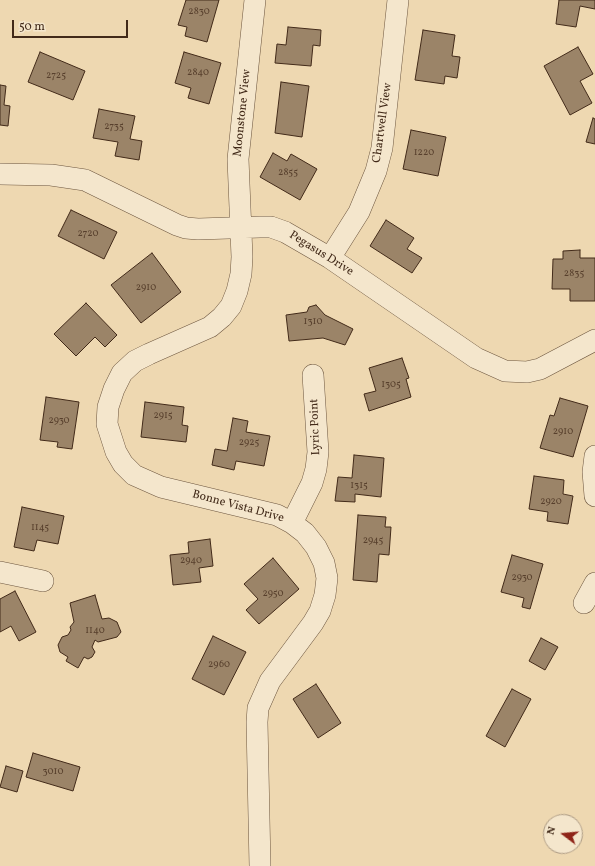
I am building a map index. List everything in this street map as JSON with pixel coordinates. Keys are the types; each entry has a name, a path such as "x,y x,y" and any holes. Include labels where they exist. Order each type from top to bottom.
{"street":[{"name":"Moonstone View","path":"240,227 238,159 255,0"},
{"name":"Chartwell View","path":"330,258 359,212 376,171 382,148 398,0"},
{"name":"Pegasus Drive","path":"0,174 70,177 101,187 177,225 198,230 240,227 271,227 285,232 330,258 476,358 505,371 527,372 540,369 595,340"},
{"name":"Bonne Vista Drive","path":"240,227 242,257 241,274 237,291 231,306 222,317 210,327 149,354 135,362 122,373 114,389 108,407 108,424 116,452 123,464 134,475 147,482 277,515 292,523 316,547 324,563 327,578 325,595 314,623 270,681 258,708 260,866"},
{"name":"Lyric Point","path":"292,523 312,483 316,469 318,452 313,375"},
{"path":"595,456 593,472 595,496"},
{"path":"0,572 44,581"},
{"path":"584,603 595,583"}],"building":[{"path":"186,0 219,0 207,42 185,36 187,27 178,25"},
{"path":"559,0 595,0 595,9 580,6 576,27 556,24"},
{"path":"288,27 321,30 320,46 313,45 311,66 275,63 277,44 286,45"},
{"path":"423,30 455,35 452,56 460,57 457,78 445,76 444,84 415,80"},
{"path":"578,47 593,74 580,81 592,103 570,115 544,66"},
{"path":"40,52 85,71 73,100 28,82"},
{"path":"184,52 221,63 209,104 188,98 191,88 175,83"},
{"path":"281,82 309,86 302,137 275,133"},
{"path":"0,85 6,86 4,105 10,106 8,126 0,125"},
{"path":"99,109 135,116 130,139 142,141 139,160 115,156 118,142 93,138"},
{"path":"593,118 595,119 595,144 586,142"},
{"path":"411,130 446,137 438,176 403,169"},
{"path":"273,153 287,161 291,154 317,169 300,200 260,177"},
{"path":"71,210 117,232 104,259 58,236"},
{"path":"386,220 414,238 407,249 422,258 412,273 370,246"},
{"path":"580,250 580,258 595,258 595,301 570,301 570,289 552,289 553,259 563,259 563,251"},
{"path":"152,253 181,292 141,323 111,285"},
{"path":"86,303 117,335 105,347 95,337 76,356 54,334"},
{"path":"316,305 325,315 353,329 345,345 323,338 289,341 286,315 307,312 309,307"},
{"path":"402,358 409,378 406,379 411,397 369,411 364,394 376,391 369,368"},
{"path":"46,397 79,402 72,449 57,447 58,442 40,440"},
{"path":"560,398 588,406 573,457 540,448 550,415 554,416"},
{"path":"145,402 184,407 182,425 188,426 186,442 141,437"},
{"path":"233,418 248,421 246,432 270,436 264,466 236,461 234,470 212,465 215,449 227,451"},
{"path":"354,455 384,458 381,497 355,494 355,502 335,501 338,477 352,478"},
{"path":"534,476 564,480 563,494 573,496 568,524 547,521 548,512 529,509"},
{"path":"22,507 64,516 58,544 37,540 34,551 14,547"},
{"path":"358,515 386,517 385,527 391,527 389,555 379,554 377,582 353,580"},
{"path":"210,539 213,566 199,568 201,582 173,585 170,555 189,553 188,542"},
{"path":"512,555 543,564 530,609 522,607 524,598 501,592"},
{"path":"273,558 299,589 259,624 246,610 258,599 244,584"},
{"path":"15,591 36,632 19,641 11,626 0,632 0,599"},
{"path":"95,595 102,619 109,618 117,622 121,632 117,637 98,642 95,640 92,647 95,652 92,657 88,659 84,657 78,668 66,661 68,657 60,652 58,645 62,637 68,635 71,630 70,627 74,622 70,603"},
{"path":"213,636 246,652 224,695 192,679"},
{"path":"541,638 558,647 545,670 529,661"},
{"path":"316,684 341,723 318,738 293,699"},
{"path":"512,689 531,699 505,747 486,736"},
{"path":"33,753 80,767 73,791 26,777"},
{"path":"6,766 23,771 17,792 0,787"}]}
